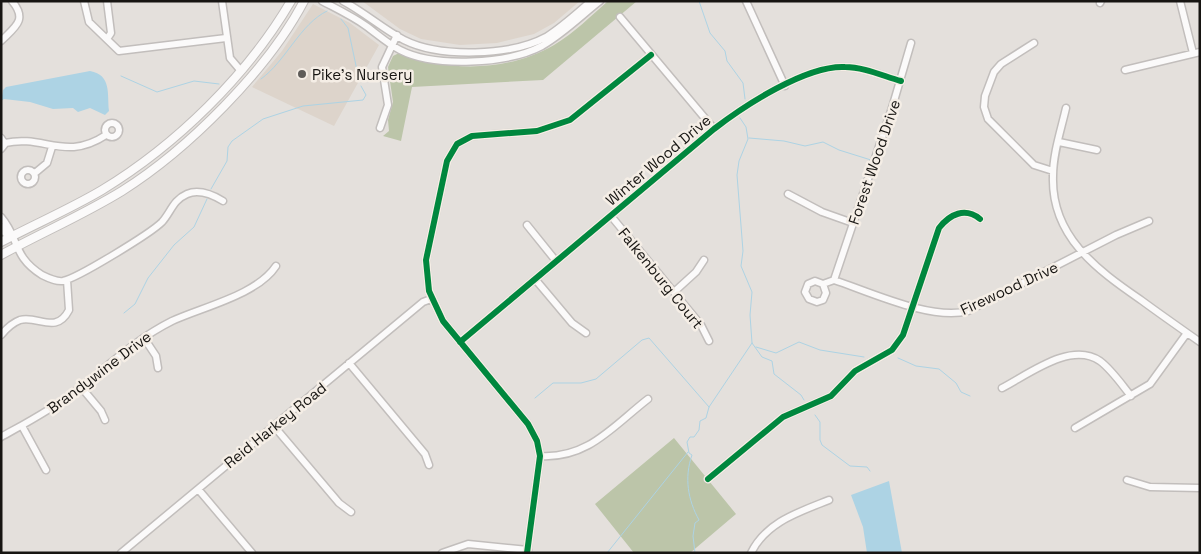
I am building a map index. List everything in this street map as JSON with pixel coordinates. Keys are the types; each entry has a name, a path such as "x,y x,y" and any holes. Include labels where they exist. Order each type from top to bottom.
{"main road":[{"path":"1,242 100,191 129,173 156,152 209,104 241,71 270,34 291,1"},
{"path":"1,255 114,195 164,160 245,83 280,40 304,1"}],"street":[{"path":"1,40 19,22 19,13 12,1"},
{"path":"84,1 90,22 119,51 226,38"},
{"path":"107,1 111,33 107,39"},
{"path":"222,1 230,58 241,71"},
{"path":"322,1 356,19 392,44 413,55 438,61 519,55 554,38 600,1"},
{"path":"343,1 397,36 427,48 452,52 515,48 545,37 591,1"},
{"path":"746,1 785,86"},
{"path":"1125,70 1196,52 1180,1"},
{"path":"620,17 714,129"},
{"path":"380,128 388,105 382,67 397,36"},
{"name":"Forest Wood Drive","path":"834,280 901,81 911,43"},
{"path":"1034,43 1002,64 994,72 985,96 984,106 988,120 1034,165 1053,171"},
{"path":"442,553 468,544 527,551 540,456 537,441 528,424 439,316 431,298 426,275 427,252 445,167 454,148 466,138 478,134 537,131 570,120 651,55"},
{"name":"Winter Wood Drive","path":"460,342 714,129 749,103 817,71 840,67 862,69 901,81"},
{"path":"1066,108 1053,171 1058,212 1066,231 1096,269 1200,342"},
{"path":"3,143 22,141 52,147 80,147 106,135"},
{"path":"1058,142 1097,150"},
{"path":"35,173 47,162 52,147"},
{"path":"1,217 11,228 16,247 24,261 40,274 56,281 67,280 107,259 162,222 175,203 189,193 205,193 224,202"},
{"path":"788,194 822,212 853,223"},
{"path":"708,479 783,417 831,396 854,371 892,350 903,335 939,228 946,220 960,212 970,213 980,219"},
{"name":"Falkenburg Court","path":"610,216 702,325 709,341"},
{"name":"Firewood Drive","path":"834,280 913,306 948,314 968,311 1149,221"},
{"path":"527,225 556,261"},
{"path":"1,227 5,233 12,236"},
{"path":"674,292 696,272 704,260"},
{"name":"Brandywine Drive","path":"1,437 22,426 81,387 118,356 144,338 183,316 249,288 276,266"},
{"path":"1,335 10,326 21,320 48,324 61,320 69,310 67,280"},
{"path":"535,280 572,323 586,333"},
{"path":"823,284 834,280"},
{"name":"Reid Harkey Road","path":"123,552 273,425 423,302 431,298"},
{"path":"1075,428 1131,396 1155,379 1187,333"},
{"path":"144,338 156,356 158,368"},
{"path":"1002,388 1063,356 1078,354 1101,362 1131,396"},
{"path":"349,364 425,454 430,465"},
{"path":"81,387 101,411 105,420"},
{"path":"540,456 568,455 584,449 648,398"},
{"path":"273,425 339,503 351,512"},
{"path":"22,426 46,470"},
{"path":"1127,480 1150,487 1200,488"},
{"path":"198,488 252,553"},
{"path":"751,553 758,540 771,527 829,500"}],"shaded area":[{"path":"362,1 580,1 554,23 534,34 497,43 460,45 421,39 400,29"},
{"path":"313,4 350,23 379,45 334,126 252,87 282,51"}],"green space":[{"path":"608,1 637,1 543,80 412,87 401,141 383,136 389,131 388,120 393,102 388,67 393,56 399,53 437,64 457,66 498,64 517,60 536,54 554,45"},
{"path":"674,438 736,514 690,553 634,553 595,504"}],"water":[{"path":"90,71 102,77 107,86 109,111 105,115 90,108 78,112 73,108 53,109 30,102 4,99 1,101 3,90 6,87"},
{"path":"889,481 902,553 867,553 863,527 851,495"}],"waterway":[{"path":"699,1 710,33 725,51 727,61 743,83 745,99"},
{"path":"261,79 278,63 301,33 317,17 327,11"},
{"path":"341,19 348,28 358,75"},
{"path":"121,76 157,92 194,81 219,84"},
{"path":"211,189 227,161 228,147 232,141 263,119 303,106 363,100 366,95 361,86"},
{"path":"740,118 746,127 748,139 739,161 737,175 743,251 741,266 752,292 750,315 752,343 762,357 772,361 774,374 801,395 804,400"},
{"path":"749,138 784,141 805,146 823,142 839,150 871,160"},
{"path":"124,313 135,304 148,278 174,245 194,227 207,199"},
{"path":"535,398 553,383 581,383 596,379 642,340 649,338 709,407"},
{"path":"756,347 776,353 799,342 820,350 864,357"},
{"path":"695,553 693,536 695,523 699,520 692,505 688,489 688,472 692,455 689,453 687,442 699,430 700,421 706,418 709,407 752,343"},
{"path":"898,358 916,366 939,369 956,383 961,392 970,396"},
{"path":"815,415 820,422 820,440 822,445 850,466 867,467 870,471"},
{"path":"607,553 688,452"}],"cycle path":[{"path":"527,553 540,456 537,441 528,424 443,321 429,291 426,260 447,161 457,144 472,136 537,131 570,120 651,55"},
{"path":"460,342 714,129 758,99 794,80 829,68 859,68 901,81"},
{"path":"708,479 783,417 831,396 855,371 892,350 903,335 939,228 948,219 958,214 969,213 980,219"}],"place":[{"name":"Pike's Nursery","path":"302,74"}]}
